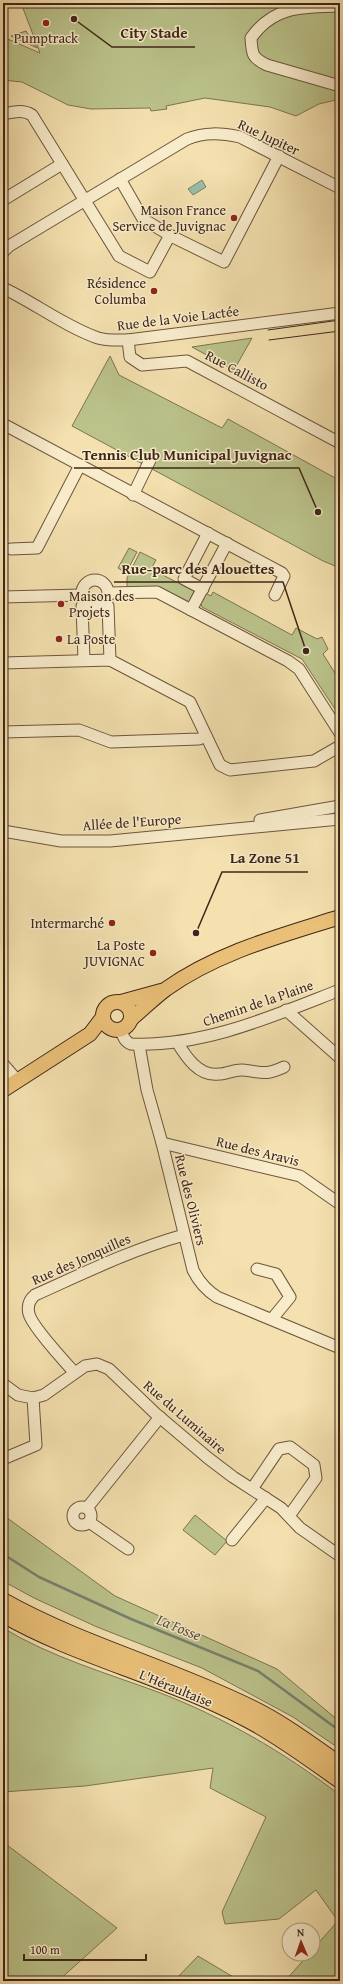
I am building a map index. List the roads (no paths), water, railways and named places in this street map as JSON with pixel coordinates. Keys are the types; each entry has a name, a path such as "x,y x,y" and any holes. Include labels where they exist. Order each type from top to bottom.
{"highway":[{"path":"3,1595 57,1624 112,1657"},
{"name":"L'Héraultaise","path":"3,1600 27,1614 112,1657 248,1719 297,1749 340,1780"},
{"name":"L'Héraultaise","path":"3,1614 23,1626 216,1692 252,1709 302,1738 340,1765"},
{"path":"3,1620 54,1643 112,1657"}],"main road":[{"path":"90,1034 116,1030 128,1025 131,1019 166,989 214,962 250,946 340,917"},
{"path":"3,1090 90,1034 103,1017 109,1004 166,989"},
{"path":"120,1002 130,1009 131,1019"},
{"path":"103,1017 106,1026 116,1030"}],"street":[{"path":"340,6 300,7 280,12 257,30 251,38 252,53 257,60 266,66 340,86"},
{"path":"3,114 21,111 28,112 32,115 119,256 150,272 170,235"},
{"name":"Rue Jupiter","path":"3,252 187,139 209,134 224,133 240,137 340,188"},
{"path":"120,179 143,218 170,235 224,262 279,156"},
{"path":"3,200 62,164"},
{"name":"Rue de la Voie Lactée","path":"4,286 43,311 98,338 111,340 128,340 340,313"},
{"name":"Rue Callisto","path":"128,340 130,357 142,365 187,361 340,443"},
{"path":"3,424 133,495 282,573 284,579 275,595"},
{"path":"133,495 150,460"},
{"path":"12,549 37,548 80,465"},
{"path":"203,589 184,579 208,533"},
{"path":"191,610 227,543"},
{"path":"84,660 82,606 86,582 94,579 102,581 107,597 110,660"},
{"path":"3,597 83,598 94,606 107,597 157,592 288,661 299,669 338,726"},
{"path":"3,663 110,660 190,702 220,765 230,770 314,761 340,746"},
{"path":"3,732 79,730 111,742 199,739 206,736"},
{"name":"Allée de l'Europe","path":"227,829 246,822 340,806"},
{"name":"Allée de l'Europe","path":"3,831 61,841 116,841 340,819"},
{"name":"Allée de l'Europe","path":"3,839 39,838"},
{"name":"Chemin de la Plaine","path":"139,1045 177,1042 229,1031 340,990"},
{"path":"286,1010 340,1058"},
{"path":"116,1030 127,1042 139,1045"},
{"path":"177,1042 188,1059 198,1068 207,1073 217,1075 242,1070 258,1073 270,1073 284,1067"},
{"name":"Rue des Oliviers","path":"139,1045 147,1090 162,1143 193,1270 202,1285 217,1297 340,1348"},
{"path":"3,1064 17,1080"},
{"name":"Rue des Aravis","path":"162,1143 300,1176 340,1204"},
{"name":"Rue des Jonquilles","path":"74,1372 30,1318 28,1305 30,1299 35,1295 130,1253 156,1243 184,1235"},
{"path":"257,1269 276,1274 290,1297 272,1319"},
{"name":"Rue du Luminaire","path":"33,1398 44,1395 84,1366 97,1364 110,1369 160,1417 233,1477 266,1498 289,1516 300,1528 340,1556"},
{"path":"3,1384 18,1395 33,1398 36,1445 3,1459"},
{"path":"87,1508 160,1417"},
{"path":"252,1489 279,1449 290,1447 314,1465 316,1478 289,1516"},
{"path":"232,1540 266,1498"},
{"path":"77,1508 87,1508 91,1516 89,1522 83,1525 77,1524 72,1516 77,1508"},
{"path":"89,1522 128,1548"}],"waterway":[{"name":"La Fosse","path":"3,1554 39,1577 131,1619 258,1671 340,1731"}],"tram line":[{"path":"268,330 340,320"},
{"path":"269,340 340,331"}],"place":[{"name":"City Stade","path":"74,19"},
{"name":"Pumptrack","path":"46,23"},
{"name":"Maison France Service de Juvignac","path":"234,218"},
{"name":"Résidence Columba","path":"154,291"},
{"name":"Tennis Club Municipal Juvignac","path":"318,512"},
{"name":"Maison des Projets","path":"61,604"},
{"name":"La Poste","path":"59,639"},
{"name":"Rue-parc des Alouettes","path":"306,651"},
{"name":"Intermarché","path":"112,923"},
{"name":"La Zone 51","path":"196,933"},
{"name":"La Poste JUVIGNAC","path":"153,953"}]}
